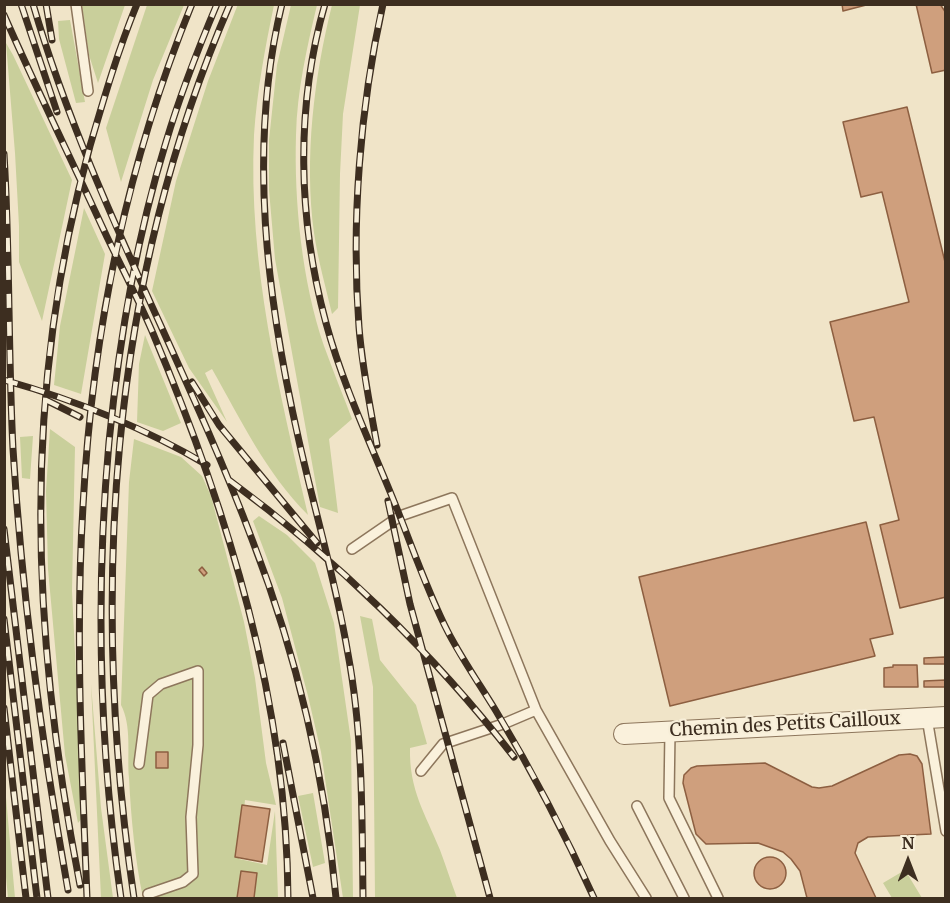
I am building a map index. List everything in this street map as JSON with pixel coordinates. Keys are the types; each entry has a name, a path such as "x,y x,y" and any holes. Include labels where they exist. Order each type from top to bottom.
{"street":[{"name":"Chemin des Petits Cailloux","path":"624,734 936,718"}],"lane":[{"path":"76,4 88,91"},
{"path":"352,549 400,516 452,498 536,710 610,841 646,898"},
{"path":"140,764 148,695 161,684 198,671 198,745 191,817 193,874 183,882 148,894"},
{"path":"421,771 443,744 503,724 536,710"},
{"path":"936,718 945,831"},
{"path":"670,731 669,798 718,898"},
{"path":"637,806 684,898"}],"green space":[{"path":"238,4 274,5 257,102 254,135 253,183 256,231 268,326 286,421 308,515 279,482 267,464 212,369 205,373 227,422 189,368 152,291 176,181 208,81"},
{"path":"82,5 125,5 98,83 89,55"},
{"path":"147,5 184,5 153,80 121,182 106,128"},
{"path":"291,5 317,5 298,102 296,187 305,269 316,321 352,419 329,439 338,513 320,507 275,259 269,190 269,140 277,65"},
{"path":"332,5 360,5 343,114 338,308 332,314 314,233 310,176 312,118 320,60"},
{"path":"70,20 85,102 76,103 59,39 58,21"},
{"path":"6,43 72,180 42,321 19,262 15,153"},
{"path":"84,208 105,254 81,394 54,385 60,326"},
{"path":"145,335 181,423 163,431 137,422 139,364"},
{"path":"50,429 75,447 72,591 83,817 78,823 65,755 48,569 46,491"},
{"path":"33,436 30,479 22,478 20,437"},
{"path":"134,439 181,457 202,476 211,496 244,622 255,678 266,763 276,805 245,800 239,859 267,865 275,811 278,898 143,898 132,823 127,722 121,705 129,482"},
{"path":"259,516 287,535 315,563 334,623 351,741 353,898 343,898 321,752 282,598 253,521"},
{"path":"360,616 372,619 380,660 416,705 427,744 410,748 412,776 419,801 457,898 375,898 373,687"},
{"path":"91,684 101,808 113,898 101,898"},
{"path":"5,786 15,898 8,898 4,856"},
{"path":"313,793 325,863 313,867 298,796"},
{"path":"905,870 922,898 892,898 883,883"}],"building":[{"path":"842,4 870,4 843,11"},
{"path":"916,4 940,4 946,13 946,70 932,73"},
{"path":"907,107 946,266 946,597 900,608 880,525 899,520 874,417 854,421 830,322 909,302 882,192 861,197 843,122"},
{"path":"866,522 893,634 870,639 875,656 670,706 639,577"},
{"path":"202,567 207,573 204,576 199,570"},
{"path":"945,657 945,664 924,664 924,658"},
{"path":"893,665 917,665 918,687 884,687 884,668 893,667"},
{"path":"946,680 946,687 924,687 924,681"},
{"path":"156,752 168,752 168,768 156,768"},
{"path":"899,755 917,756 922,764 931,834 868,837 858,843 855,853 876,898 807,898 800,871 783,852 758,843 706,844 696,834 683,783 684,775 697,766 765,763 812,787 819,788 832,786"},
{"path":"242,805 270,809 262,862 235,857"},
{"path":"770,857 781,862 786,873 781,884 770,889 759,884 754,873 759,862"},
{"path":"241,871 257,873 254,898 237,898"}],"railway":[{"path":"21,4 57,112"},
{"path":"33,4 55,74 81,142 198,408 269,585 296,673 317,762 336,898"},
{"path":"46,4 52,40"},
{"path":"80,885 51,698 43,606 41,514 44,423 52,331 68,239 95,128 117,56 137,4"},
{"path":"87,898 80,702 80,604 83,506 95,378 116,250 131,188 169,64 192,4"},
{"path":"121,898 108,784 102,671 102,557 109,442 130,290 155,179 177,107 217,4"},
{"path":"134,898 120,785 113,672 113,558 120,444 134,332 157,220 189,111 230,4"},
{"path":"282,4 271,58 265,113 265,223 270,278 288,388 305,468 338,600 353,684 361,776 363,898"},
{"path":"325,4 315,43 309,83 304,164 305,204 310,244 332,345 440,616 535,780 594,898"},
{"path":"377,445 360,342 356,247 363,124 368,83 383,4"},
{"path":"4,15 152,331 180,399 228,538 265,679 277,752 285,824 288,898"},
{"path":"4,154 11,412 17,504 34,671 68,890"},
{"path":"4,380 57,396 108,416 183,451 207,465"},
{"path":"192,382 219,425 317,543"},
{"path":"46,400 80,417"},
{"path":"229,480 307,542 381,609 451,681 514,757"},
{"path":"388,501 410,604 490,898"},
{"path":"4,529 48,898"},
{"path":"4,619 37,898"},
{"path":"4,708 26,898"},
{"path":"283,743 313,898"}]}
